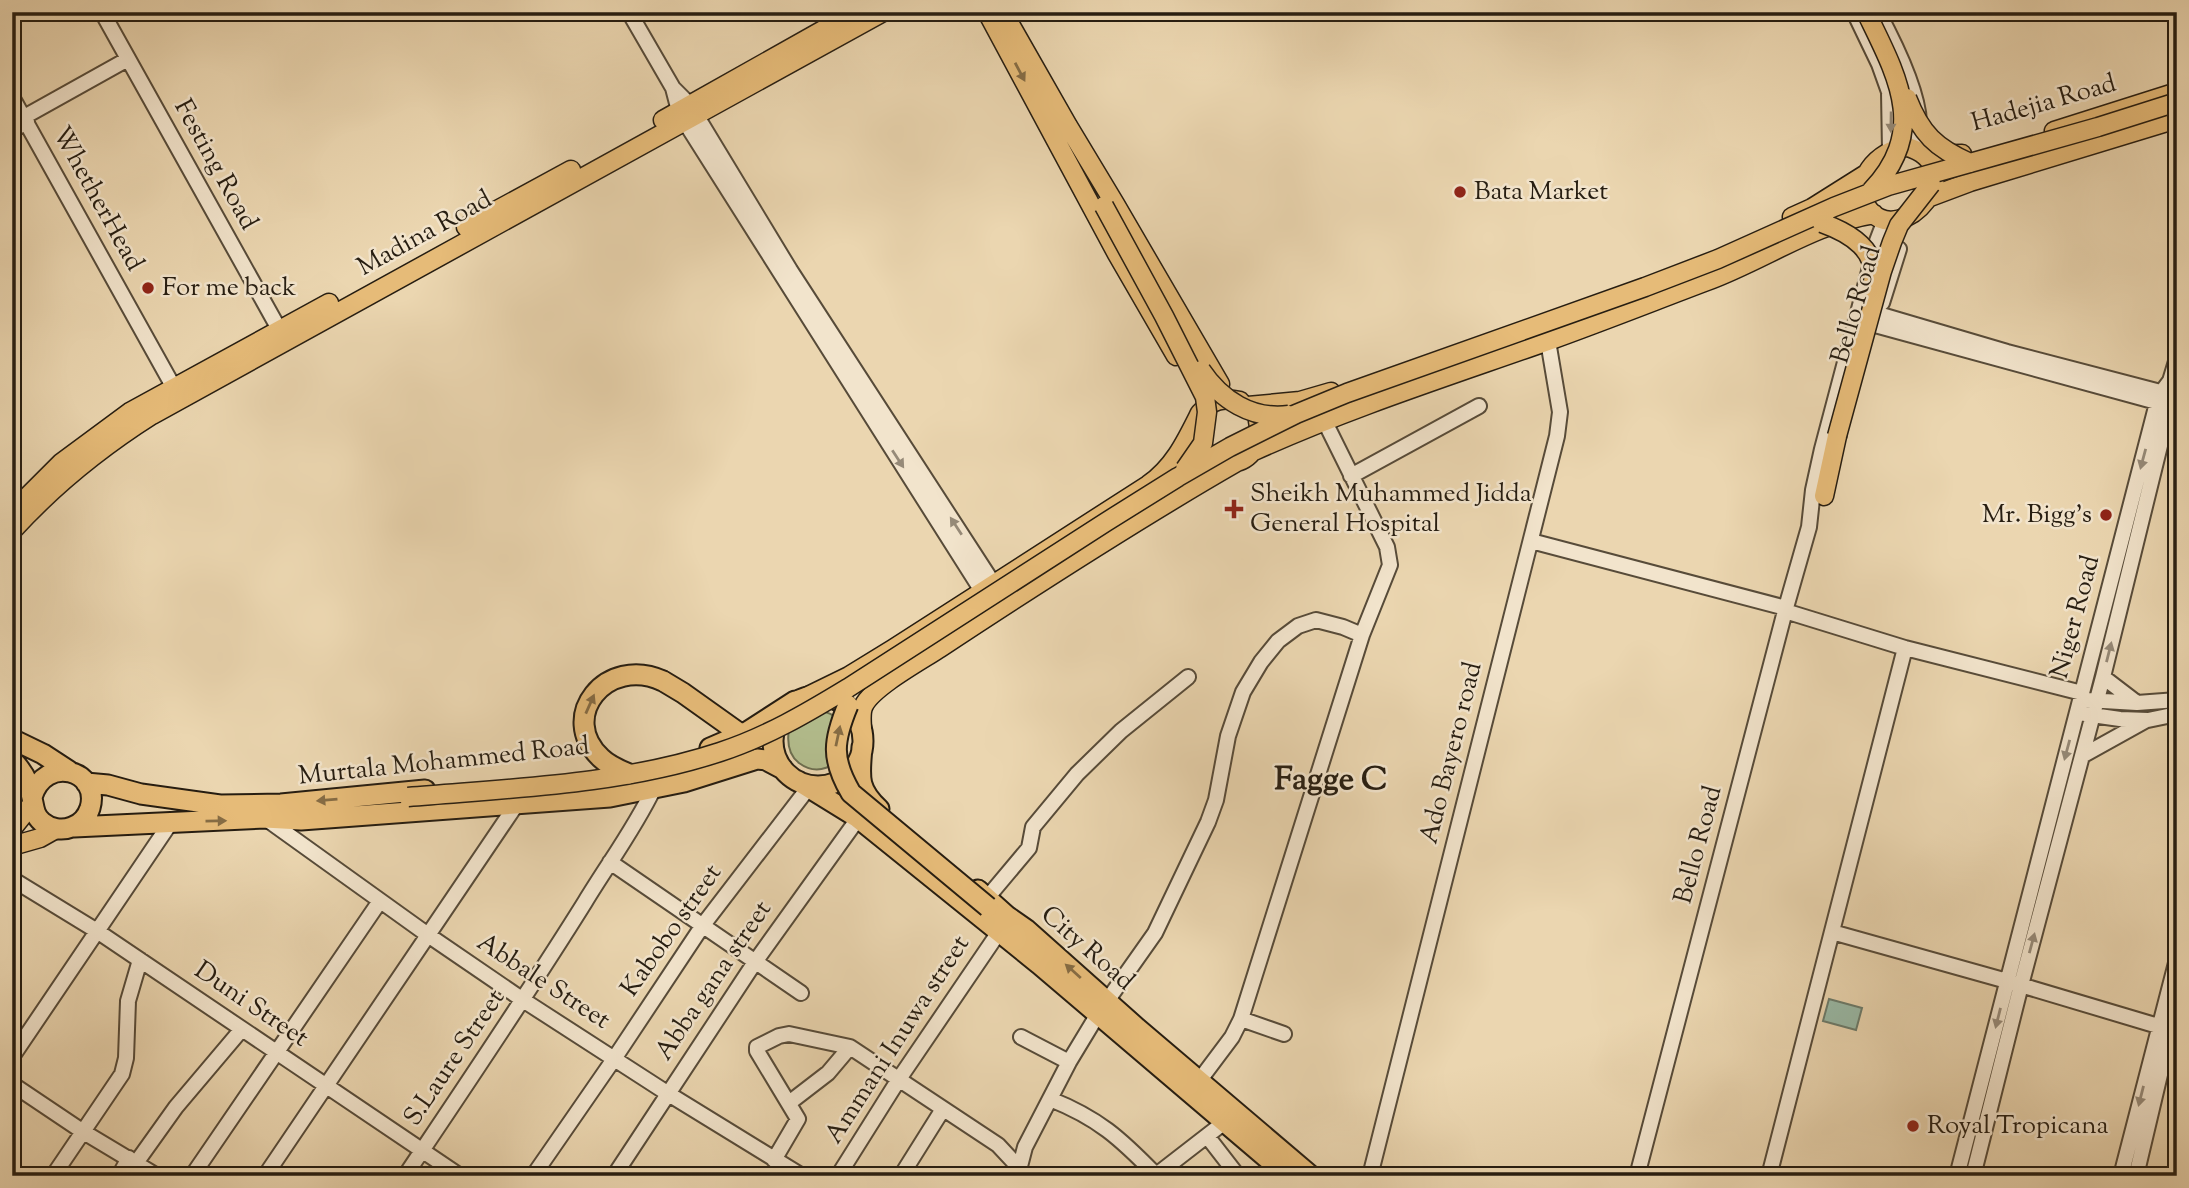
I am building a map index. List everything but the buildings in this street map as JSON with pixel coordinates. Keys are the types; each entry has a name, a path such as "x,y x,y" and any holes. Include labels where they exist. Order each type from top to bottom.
{"highway":[{"name":"City Road","path":"629,774 602,759 594,751 586,735 584,719 595,692 611,680 635,674 654,677 684,693 791,774 858,818 1003,924 1103,1008 1288,1176"},
{"path":"862,739 854,766 839,780 825,785 811,785 791,774 772,746 777,720 800,699 824,696 841,702 855,714 862,739 860,783 870,801 988,903 1003,924"},
{"name":"Murtala Mohammed Road","path":"65,828 265,818 301,820 363,806 624,770 683,757 718,745 741,735 800,699"},
{"path":"851,701 836,737 835,757 842,778 851,793 988,903"},
{"path":"12,739 43,754 86,783 91,803 82,821 65,828 40,821 26,779 12,760"},
{"name":"Murtala Mohammed Road","path":"86,783 220,805 516,805 610,797 684,782 757,759 766,760 791,774"},
{"path":"32,801 35,787 41,779 49,773 69,771"},
{"name":"City Road","path":"1103,1008 1199,1081 1311,1176"}],"main road":[{"name":"Madina Road","path":"687,113 855,12"},
{"name":"Madina Road","path":"12,512 41,482 87,443 130,412 177,393 687,113 883,12"},
{"path":"987,12 1135,287 1186,373 1198,417 1194,434 1198,446 1215,462 1227,464 1325,422 1730,272 1837,223 1856,217 1904,219 1910,216 1930,191"},
{"path":"1003,12 1229,398"},
{"path":"1869,12 1900,72 1912,111 1922,130 1941,149 1970,163"},
{"path":"1868,194 1886,173 1901,144 1905,112 1897,78 1869,12"},
{"name":"Hadejia Road","path":"1890,151 1908,147 1920,153 1952,156 1984,152 2177,92"},
{"path":"409,802 629,774 721,752 760,737 806,713 1178,477 1296,414 1347,393 1670,278 1868,194 2177,102"},
{"path":"363,806 383,798 409,802 606,788 687,772 764,746 851,701 1163,498 1234,455 1300,423 1350,402 1722,268 1856,207 1930,191 2177,112"},
{"name":"Hadejia Road","path":"1930,191 1970,182 2177,119"},
{"path":"1248,406 1284,404 1322,396 1686,265 1812,208 1866,174 1873,164 1890,151"},
{"path":"1818,493 1892,242 1899,225 1934,188 1934,170 1920,153"},
{"path":"1092,165 1106,205 1205,397 1207,412 1203,443 1178,477"},
{"path":"1866,174 1863,193 1865,202 1879,217"},
{"path":"1075,176 1106,205 1202,373 1217,391 1248,411 1280,416 1296,414"},
{"path":"1822,223 1852,236 1868,256 1874,270 1874,282 1834,436"},
{"name":"Madina Road","path":"12,531 49,493 99,451 177,393"},
{"path":"800,699 849,676 1161,476 1173,463 1198,417 1215,401 1229,398 1248,406 1259,422 1260,432 1247,456 1181,495 884,685 864,704 862,739"},
{"path":"13,845 32,801"},
{"path":"13,845 65,828"}],"street":[{"name":"Festing Road","path":"102,12 283,335"},
{"path":"629,12 687,113 988,587"},
{"path":"1854,12 1880,64 1889,92 1890,151"},
{"path":"1878,12 1917,105 1920,153"},
{"path":"12,130 128,59"},
{"name":"WhetherHead","path":"12,96 177,393"},
{"name":"Bello Road","path":"1818,493 1836,463 1910,216"},
{"name":"Bello Road","path":"1637,1176 1818,493 1877,241 1879,217"},
{"path":"1877,320 2169,396 2177,358"},
{"name":"Ado Bayero road","path":"1370,1176 1558,436 1560,412 1548,341"},
{"name":"Niger Road","path":"2014,983 2082,756 2085,704 2103,677 2169,396"},
{"name":"Niger Road","path":"1973,1176 1978,1126 2085,704 2169,396"},
{"path":"1351,476 1479,406"},
{"path":"1199,1081 1232,1037 1241,1018 1362,635 1390,565 1390,555 1325,422"},
{"path":"1531,541 1786,609 2085,704 2120,719 2148,720 2177,714"},
{"path":"1022,1173 1025,1147 1069,1062 1155,933 1208,822 1216,800 1228,736 1243,692 1261,663 1288,633 1298,626 1316,620 1362,635"},
{"path":"1769,1176 1905,648"},
{"path":"988,903 1029,848 1033,827 1077,774 1121,731 1188,677"},
{"path":"2103,677 2137,703"},
{"path":"2085,704 2177,700"},
{"path":"2082,756 2148,720"},
{"name":"Kabobo street","path":"533,1176 703,925 791,774"},
{"name":"S.Laure Street","path":"405,1176 637,823 654,788"},
{"name":"Abba gana street","path":"614,1176 755,962 870,801"},
{"path":"265,1176 516,805"},
{"name":"Abbale Street","path":"265,818 523,1000 794,1174"},
{"path":"12,1057 171,822"},
{"path":"610,862 801,993"},
{"name":"Duni Street","path":"12,879 97,931 460,1176"},
{"path":"192,1176 380,901"},
{"name":"Ammani Inuwa street","path":"838,1176 899,1079 1003,924"},
{"path":"1832,932 2158,1026"},
{"path":"2136,1176 2163,1060 2158,1026 2177,959"},
{"path":"53,1176 122,1074 126,1058 128,1001 140,960"},
{"path":"2121,1176 2177,1014"},
{"path":"1241,1018 1284,1034"},
{"path":"120,1176 242,1029"},
{"path":"774,1160 798,1122 798,1115 757,1047 789,1034 849,1047 998,1144 1022,1173"},
{"path":"1021,1037 1069,1062"},
{"path":"789,1103 828,1073 849,1047"},
{"path":"12,1084 82,1131 157,1176"},
{"path":"1050,1099 1082,1112 1113,1133 1155,1175 1226,1121"},
{"path":"901,1176 943,1109"},
{"name":"Niger Road","path":"1957,1176 1978,1126"},
{"path":"1207,1136 1238,1176"}],"shaded area":[{"path":"816,710 834,716 844,726 847,738 837,761 826,768 813,769 799,763 793,756 789,748 788,734 789,729"},
{"path":"1829,999 1862,1008 1856,1030 1823,1021"}],"place":[{"name":"Bata Market","path":"1460,192"},
{"name":"For me back","path":"148,288"},
{"name":"Sheikh Muhammed Jidda General Hospital","path":"1234,509"},
{"name":"Mr. Bigg's","path":"2106,515"},
{"name":"Royal Tropicana","path":"1913,1126"}],"district":[{"name":"Fagge C","path":"1331,781"}]}
